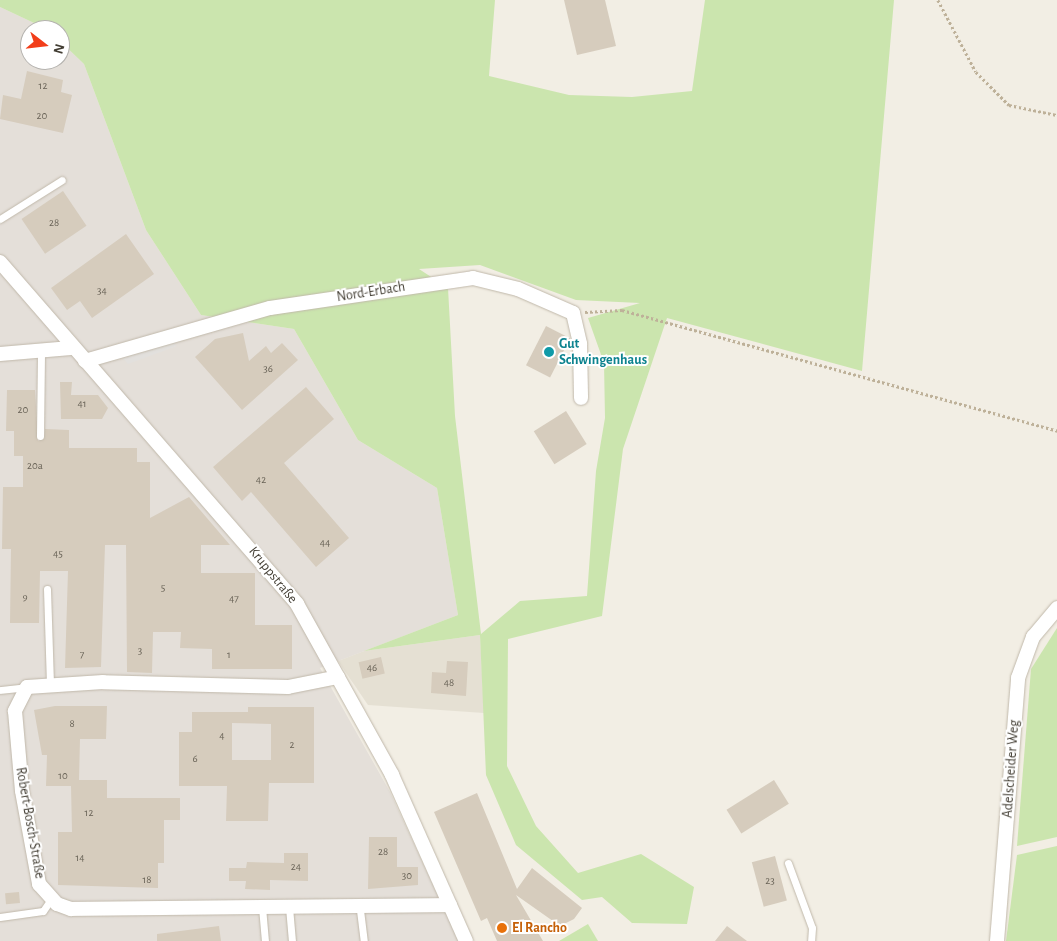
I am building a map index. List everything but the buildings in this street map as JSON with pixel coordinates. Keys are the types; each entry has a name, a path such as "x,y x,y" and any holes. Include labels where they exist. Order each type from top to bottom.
{"street":[{"name":"Kruppstraße","path":"0,262 71,348 85,361 285,588 338,677 392,775 466,941"},
{"name":"Nord-Erbach","path":"85,361 270,308 473,278 518,289 573,313"},
{"path":"573,313 580,344 581,398"},
{"path":"0,354 71,348"},
{"name":"Adelscheider Weg","path":"997,941 1018,678 1033,637 1057,608"},
{"path":"27,686 288,687 338,677"},
{"name":"Robert-Bosch-Straße","path":"27,686 14,711 22,791 40,884 51,899"},
{"path":"51,899 71,909 262,906 360,910 450,906"}],"lane":[{"path":"0,219 62,180"},
{"path":"40,436 41,351"},
{"path":"47,588 50,685"},
{"path":"0,690 27,686"},
{"path":"788,863 812,928 811,941"},
{"path":"0,917 43,911 51,899"},
{"path":"262,906 265,941"},
{"path":"288,907 292,941"},
{"path":"360,910 364,941"}],"path":[{"path":"938,0 976,72 1009,105 1057,115"},
{"path":"573,313 622,310 1057,431"}],"shaded area":[{"path":"0,7 28,20 20,20 20,70 70,70 70,51 84,64 146,230 201,315 294,329 358,440 437,488 458,615 320,668 390,792 459,941 0,941"},
{"path":"170,338 177,346 128,364 120,355"},
{"path":"480,635 484,713 368,705 338,661 364,651"}],"green space":[{"path":"0,0 495,0 489,76 569,95 632,97 692,91 705,0 894,0 862,371 667,318 623,449 602,616 508,639 507,766 536,826 578,873 641,854 694,887 687,924 632,923 602,897 582,900 516,845 486,775 480,635 364,651 458,615 437,488 358,440 294,329 201,315 146,230 84,64 70,51 70,20 28,20 0,7","holes":["480,265 576,300 640,303 588,318 604,363 605,418 596,471 587,596 520,601 481,634 455,416 448,288 419,269"]},
{"path":"1057,628 1057,837 1017,846 1031,669"},
{"path":"1057,846 1057,941 1006,941 1017,855"},
{"path":"588,924 598,941 559,941"}],"place":[{"name":"Gut Schwingenhaus","path":"549,352"},
{"name":"El Rancho","path":"502,928"}]}
